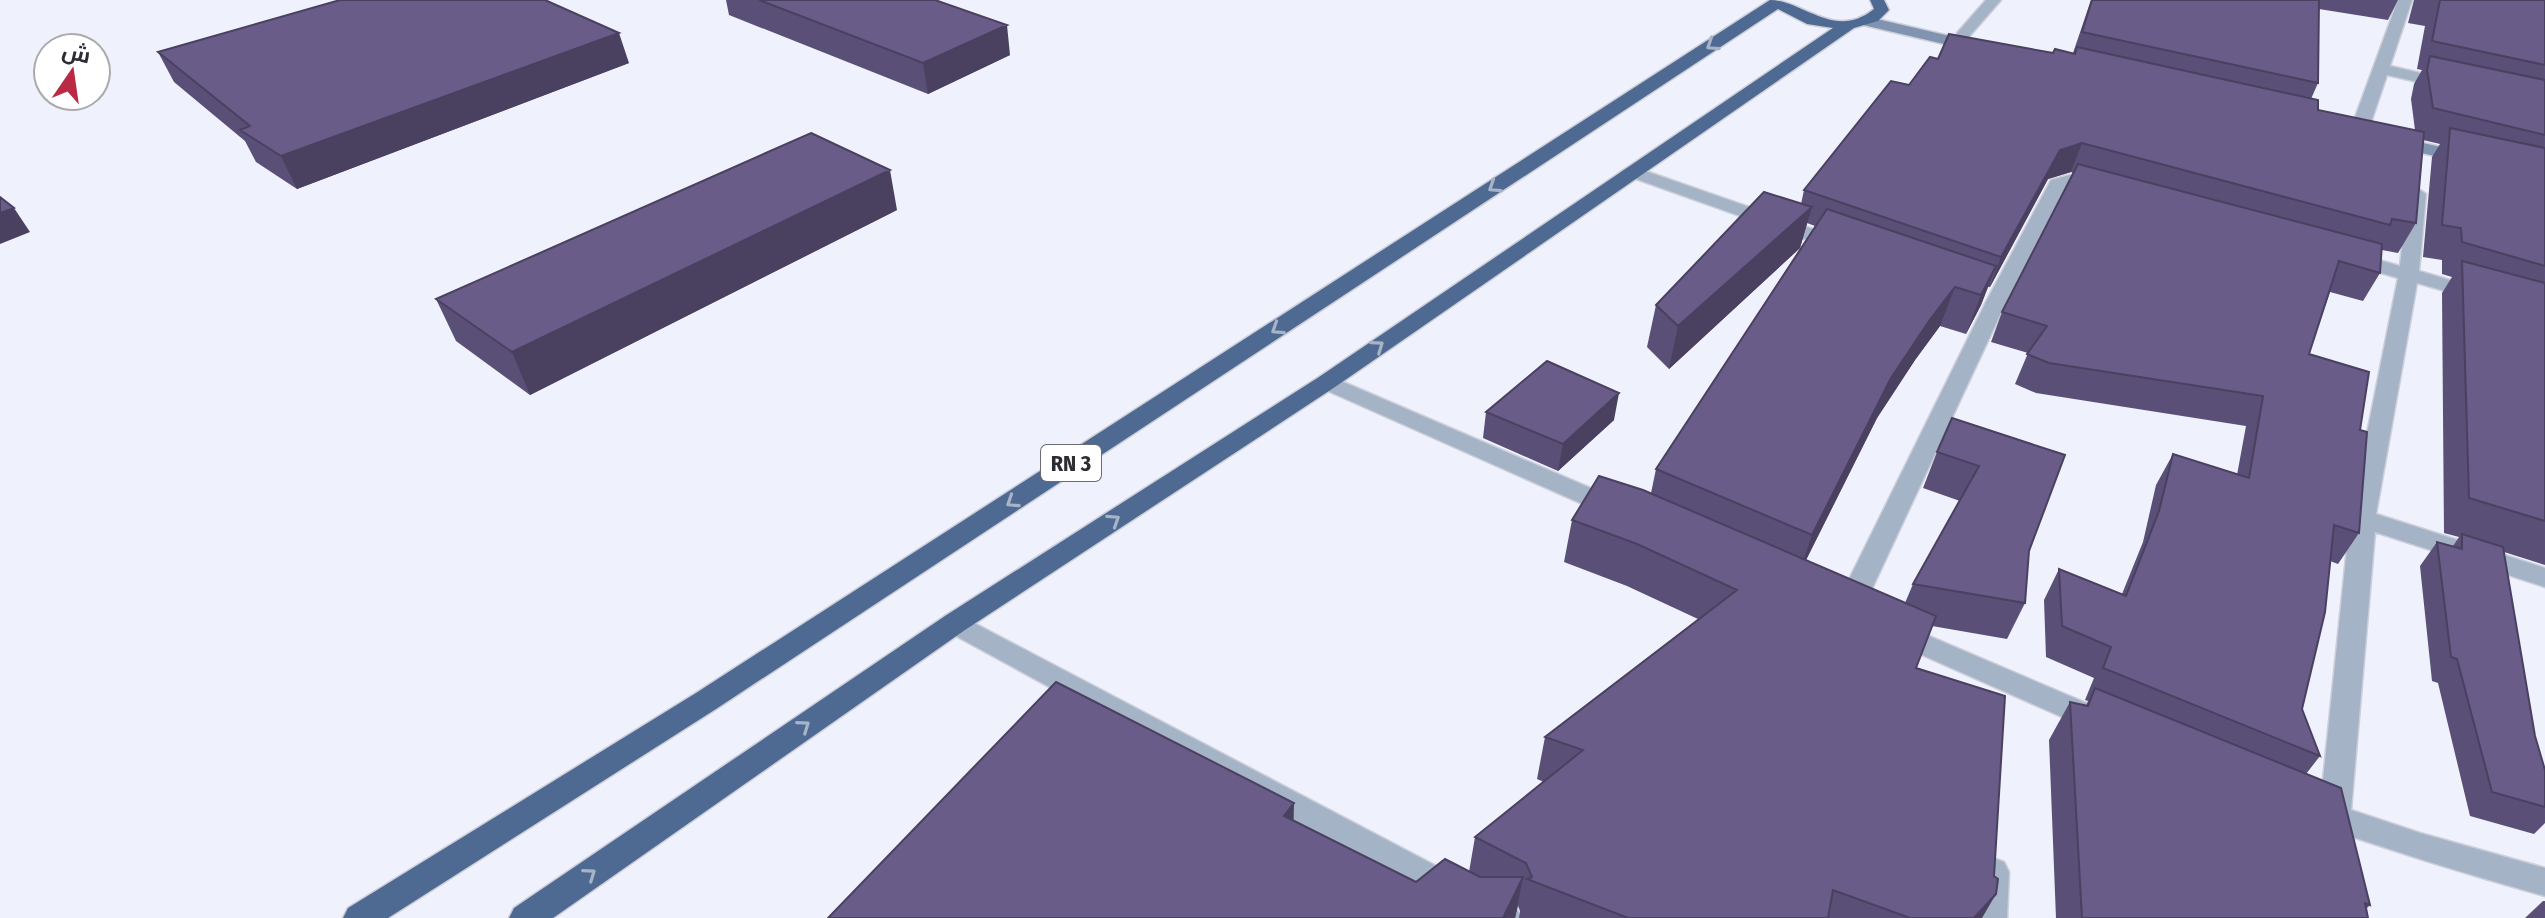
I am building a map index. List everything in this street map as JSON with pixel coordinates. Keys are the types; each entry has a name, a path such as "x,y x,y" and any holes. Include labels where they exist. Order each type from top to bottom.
{"highway":[{"path":"1777,1 1786,10 1815,20 1858,22 1877,17 1882,4"},
{"name":"RN 3","path":"360,918 706,701 1777,1"},
{"path":"526,918 955,623 1327,382 1631,171 1858,22"}],"main road":[{"path":"1858,22 2000,51 1882,4"},
{"path":"2351,132 2483,161"}],"street":[{"path":"1962,36 1994,0"},
{"path":"2351,132 2405,0"},
{"path":"2379,68 2470,88"},
{"path":"2340,847 2335,819 2363,519 2409,274 2421,148"},
{"path":"1631,171 1865,254"},
{"path":"1848,610 1990,298 2058,184 2079,182 2118,192"},
{"path":"2332,252 2500,300"},
{"path":"1327,382 1645,522"},
{"path":"2363,519 2545,578"},
{"path":"1819,598 2005,682 2119,729"},
{"path":"955,623 1504,918"},
{"path":"2003,713 2005,682"},
{"path":"2292,801 2420,847 2545,882"},
{"path":"1990,918 1995,839"}],"building":[{"path":"340,0 545,0 619,33 281,156 240,130 250,126 158,52"},
{"path":"759,0 935,0 1007,25 923,63"},
{"path":"2092,0 2319,0 2318,83 2082,32"},
{"path":"2440,0 2545,0 2545,65 2432,41"},
{"path":"1949,34 2053,53 2055,49 2075,54 2077,47 2318,100 2318,110 2424,132 2416,223 2392,219 2390,225 2082,143 2060,150 2001,257 1804,190 1891,81 1909,85 1930,57 1938,59"},
{"path":"2430,56 2545,80 2545,135 2433,108 2427,70"},
{"path":"2450,128 2545,148 2545,266 2462,242 2461,228 2442,225"},
{"path":"811,133 890,170 512,352 436,299"},
{"path":"2078,164 2382,244 2380,273 2339,261 2309,354 2369,372 2360,430 2367,432 2359,533 2334,525 2325,612 2302,709 2320,756 2103,668 2111,647 2062,626 2059,569 2126,596 2159,511 2173,454 2249,478 2263,396 2049,363 2027,354 2047,326 2002,312"},
{"path":"1764,192 1812,207 1678,326 1656,305"},
{"path":"0,197 14,208 0,213"},
{"path":"1827,209 1996,266 1981,295 1955,287 1929,321 1891,378 1812,535 1656,469"},
{"path":"2462,261 2545,283 2545,521 2469,498"},
{"path":"1547,361 1619,393 1563,444 1486,412"},
{"path":"1952,418 2065,455 2029,551 2025,603 1913,584 1979,466 1937,452"},
{"path":"1599,476 1643,490 1936,616 1916,668 2005,696 1994,876 1998,879 1996,894 1974,918 1910,918 1833,890 1828,918 1628,918 1527,879 1532,877 1526,863 1475,837 1583,750 1545,737 1737,590 1637,544 1572,520"},
{"path":"2462,534 2503,547 2535,736 2545,770 2545,807 2492,792 2457,659 2451,657 2437,542 2462,549"},
{"path":"1056,682 1294,803 1284,816 1416,882 1445,859 1480,877 1523,877 1503,918 828,918"},
{"path":"2095,688 2341,788 2370,905 2365,903 2368,918 2082,918 2070,702 2088,706"}]}
